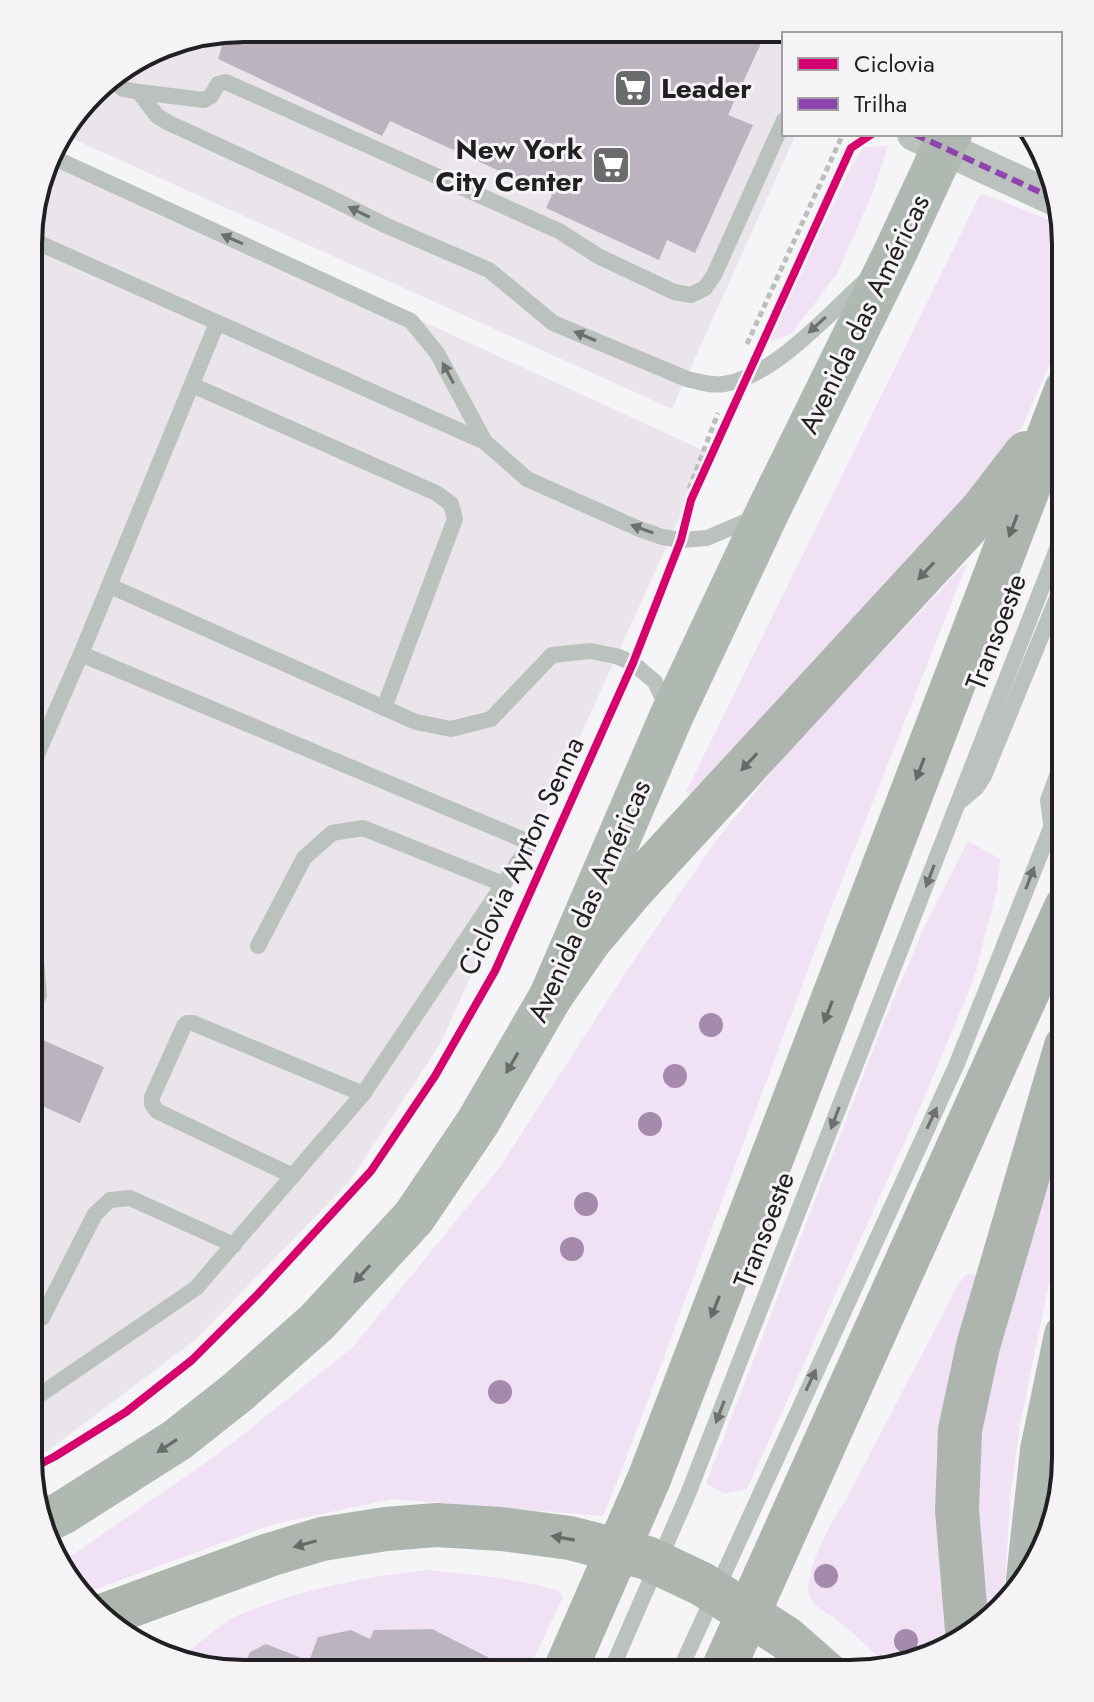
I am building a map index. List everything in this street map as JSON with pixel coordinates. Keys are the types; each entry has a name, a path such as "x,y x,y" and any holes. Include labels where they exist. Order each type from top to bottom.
{"highway":[{"path":"551,996 590,940 632,890 982,510 1052,413"},
{"path":"578,1660 604,1635 669,1486 1052,428"},
{"path":"725,1660 773,1509 1052,936"},
{"path":"966,1623 957,1510 960,1430 978,1346 1052,1094"},
{"path":"114,1612 322,1539 437,1525 501,1529 570,1538 647,1558 702,1584 786,1638 811,1660"}],"main road":[{"name":"Avenida das Américas","path":"52,1518 177,1440 239,1391 317,1322 414,1217 478,1122 551,996 671,717 949,136"},
{"path":"1039,1528 1052,1441"}],"street":[{"path":"918,136 1046,195"}],"lane":[{"path":"121,84 131,90 204,100 211,96 218,84 226,82 559,231 598,256 674,292 691,295 705,288 714,275 782,124"},
{"path":"123,83 157,116 169,123 387,226 489,270 553,323 676,375 710,384 721,385 746,378 783,355 895,253"},
{"path":"60,161 411,321 437,353 485,442"},
{"path":"42,244 485,442 527,479 637,528 681,540 707,538 768,511"},
{"path":"42,743 217,323"},
{"path":"192,385 436,493 451,504 455,519 384,708"},
{"name":"Transoeste","path":"669,1486 958,803 1052,562"},
{"path":"110,586 416,722 451,729 491,719 552,655 590,651 633,663 655,682 671,717"},
{"name":"Transoeste","path":"958,803 976,788 984,776 1052,610"},
{"path":"42,1393 196,1288 363,1094 531,843 81,654"},
{"path":"686,1660 773,1509 956,1066 1051,825 1048,800 1052,789"},
{"path":"258,946 304,858 332,833 363,828 503,884"},
{"path":"293,1176 157,1111 152,1097 184,1026 193,1023 363,1094"},
{"path":"42,1318 95,1214 110,1200 130,1198 234,1245"},
{"path":"604,1635 608,1660"}],"path":[{"path":"746,347 842,136"},
{"path":"689,489 719,412"},
{"path":"681,540 691,500 717,443"}],"shaded area":[{"path":"231,42 782,42 782,136 795,136 672,409 72,138 92,111 132,76 167,57"},
{"path":"888,146 874,189 838,272 792,333 768,343 863,147"},
{"path":"63,156 709,453 440,1044 349,1182 196,1339 42,1455 42,244 49,192"},
{"path":"981,193 1050,220 1052,358 1023,425 938,543 693,795 686,792"},
{"path":"968,561 829,913 603,1516 392,1499 274,1524 92,1590 68,1558 221,1452 353,1347 500,1167 624,975 715,842 787,753"},
{"path":"968,841 1000,859 997,890 973,981 919,1110 747,1489 724,1494 706,1483 885,1019 924,928"},
{"path":"1052,1144 1052,1273 1020,1424 1010,1499 1005,1587 978,1614 969,1444"},
{"path":"976,1275 936,1457 935,1511 951,1633 927,1645 878,1658 813,1602 809,1590 813,1564 833,1520 965,1276"},
{"path":"427,1570 511,1580 560,1591 562,1599 533,1660 489,1660 490,1657 432,1629 375,1630 370,1639 351,1630 319,1637 309,1660 266,1644 250,1652 246,1660 186,1651 231,1619 262,1606 379,1576"}],"building":[{"name":"New York City Center","path":"761,42 728,115 753,125 695,253 667,240 659,260 546,208 552,195 390,121 382,136 218,59 222,46 217,44"},
{"path":"42,1040 104,1067 80,1123 42,1106"},
{"path":"432,1629 490,1658 309,1660 318,1637 351,1630 370,1639 374,1630"},
{"path":"266,1644 306,1660 246,1660 250,1652"}],"marked path":[{"path":"918,136 1046,195"}],"cycle path":[{"name":"Ciclovia Ayrton Senna","path":"42,1463 126,1412 192,1360 258,1294 371,1171 435,1076 495,971 633,663 681,540 691,500 851,148 869,136"}],"place":[{"name":"Leader","path":"633,88"},
{"name":"New York City Center","path":"611,165"}]}
